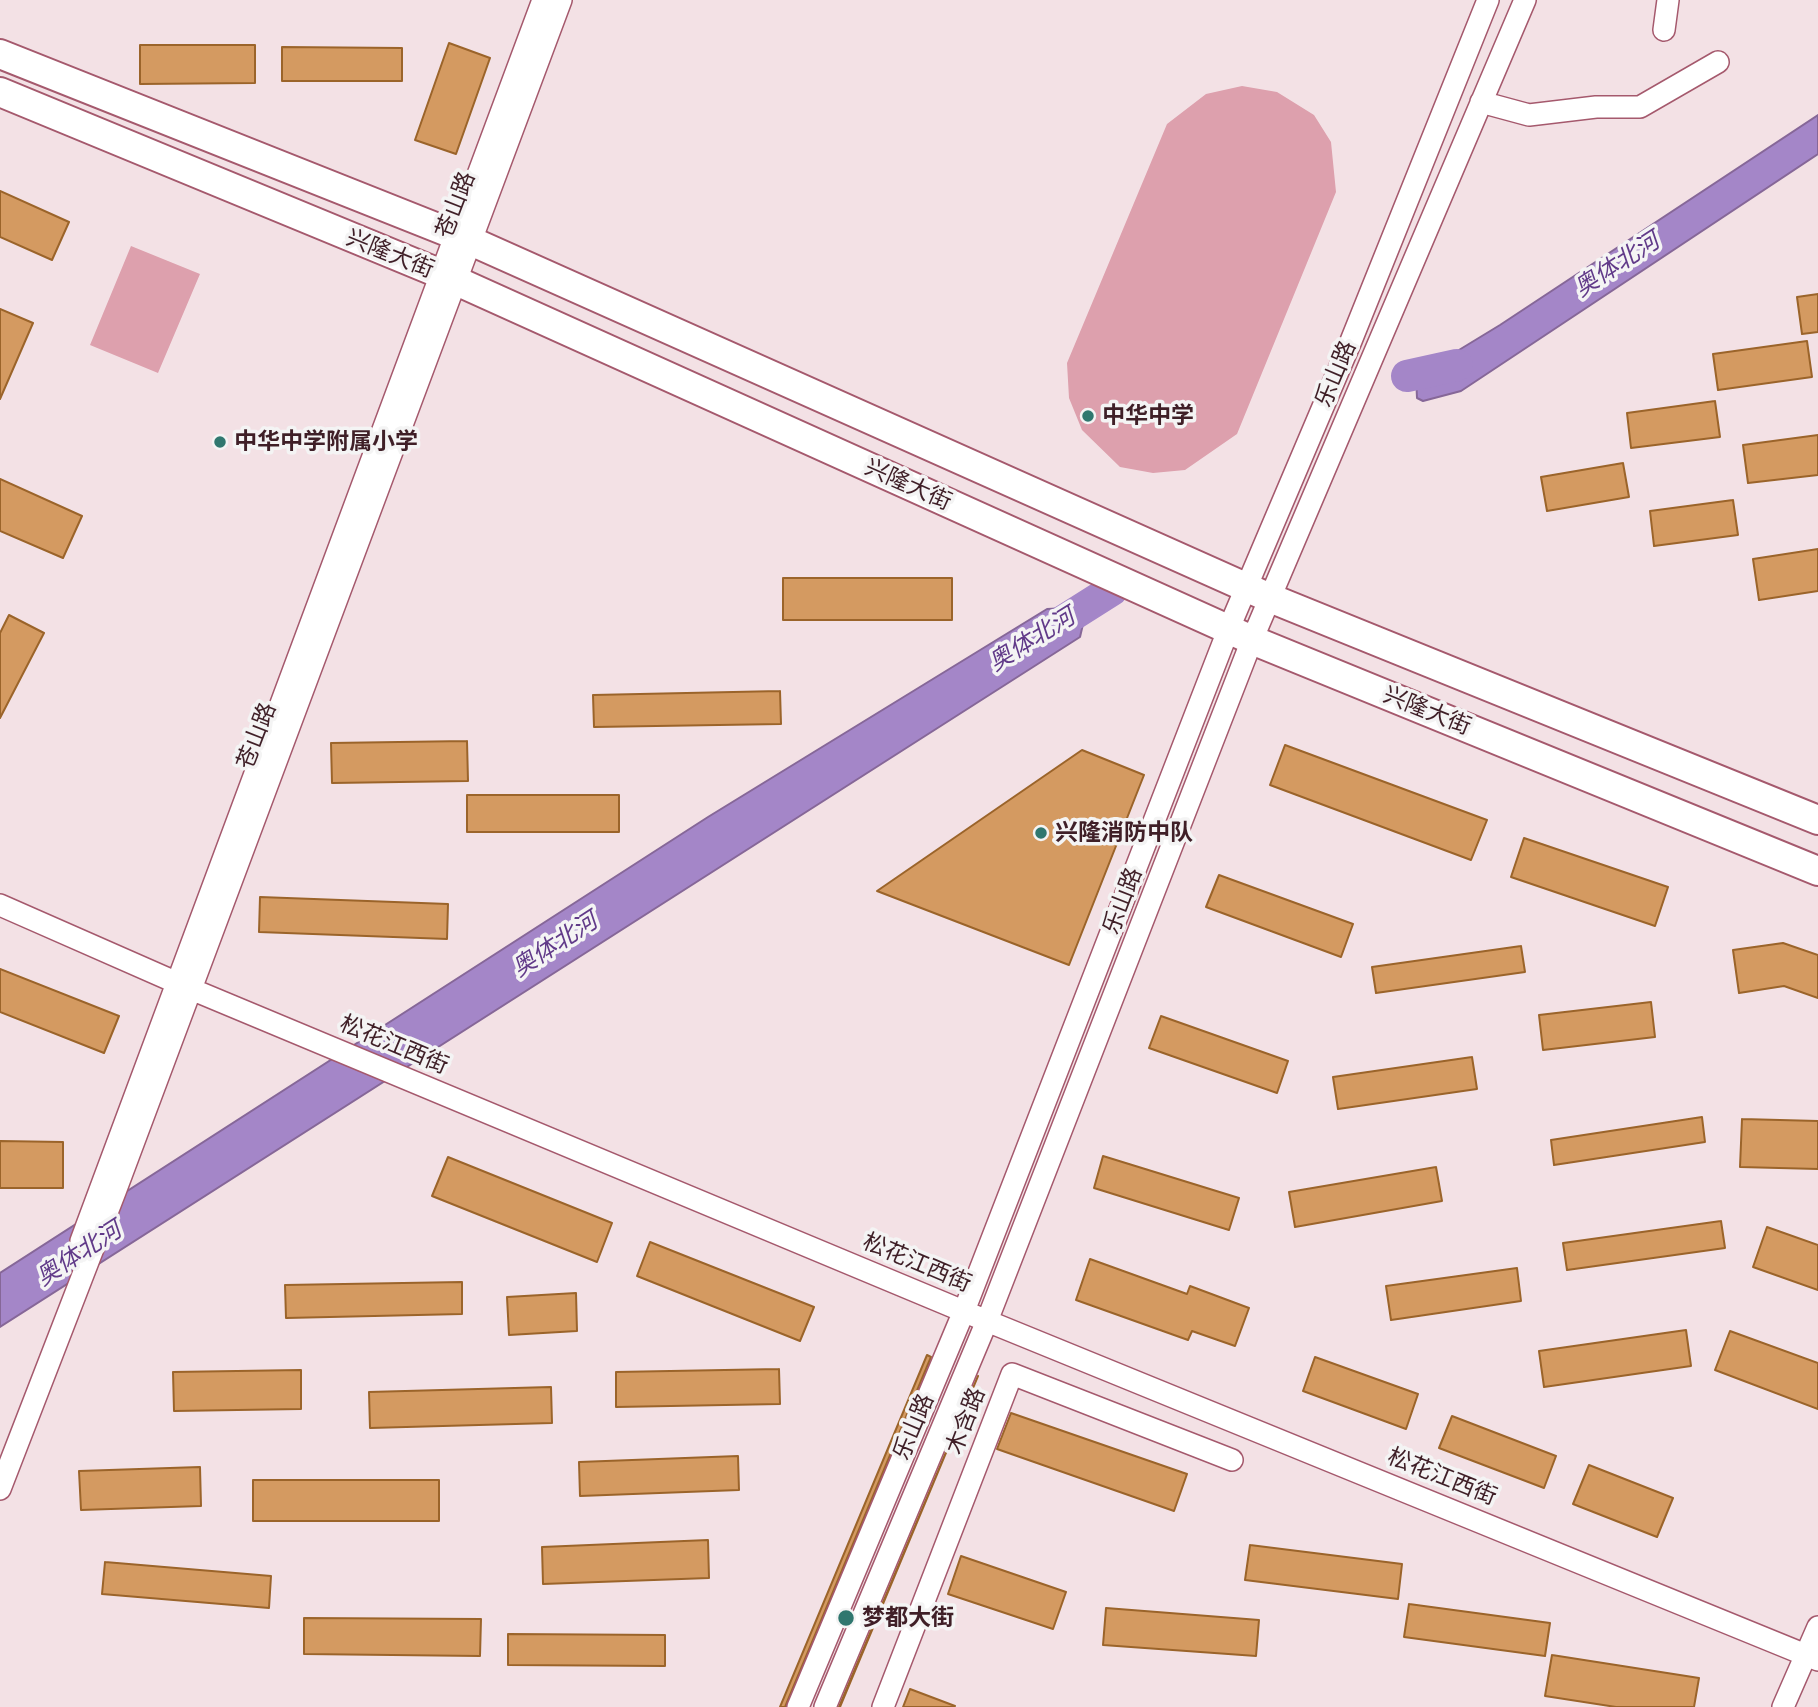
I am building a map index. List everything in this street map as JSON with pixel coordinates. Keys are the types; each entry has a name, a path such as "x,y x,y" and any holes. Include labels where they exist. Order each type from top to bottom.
{"main road":[{"name":"兴隆大街","path":"0,54 463,238 1259,592 1818,820"},
{"name":"兴隆大街","path":"0,92 448,278 1241,634 1818,871"}],"street":[{"name":"苍山路","path":"463,238 543,0"},
{"name":"苍山路","path":"0,1489 183,985 463,238 561,0"},
{"name":"乐山路","path":"1259,592 1488,0"},
{"name":"乐山路","path":"798,1707 964,1311 1241,634 1525,0"},
{"path":"1664,30 1668,0"},
{"path":"1481,102 1529,116 1596,107 1640,107 1718,62"},
{"name":"乐山路","path":"825,1707 987,1321 1241,634"},
{"name":"松花江西街","path":"0,905 311,1039 987,1321 1813,1657"},
{"name":"苍山路","path":"0,1449 73,1283"},
{"name":"木含路","path":"883,1707 1012,1374 1232,1460"},
{"path":"1783,1707 1813,1657 1818,1627"}],"shaded area":[{"path":"1242,86 1277,92 1314,115 1331,142 1336,192 1237,434 1185,470 1153,473 1120,467 1082,430 1069,398 1067,363 1167,124 1206,94"},
{"path":"131,246 200,274 158,373 90,345"}],"water":[{"path":"1818,115 1818,154 1461,391 1423,401 1417,398 1416,376 1431,360 1454,353 1500,325"},
{"path":"1087,607 1080,637 0,1327 0,1273 708,817 1047,609"}],"building":[{"path":"449,43 490,58 456,154 415,140"},
{"path":"140,45 255,45 255,83 140,84"},
{"path":"282,47 402,48 402,81 282,81"},
{"path":"0,191 69,222 52,260 0,237"},
{"path":"1818,294 1818,332 1802,334 1797,297"},
{"path":"0,309 33,323 0,399"},
{"path":"1807,341 1812,377 1718,390 1713,354"},
{"path":"1715,401 1720,437 1631,448 1627,413"},
{"path":"1818,435 1818,475 1748,483 1743,445"},
{"path":"1623,463 1629,497 1547,511 1541,477"},
{"path":"0,479 82,516 63,558 0,531"},
{"path":"1733,500 1738,535 1654,546 1650,511"},
{"path":"1818,549 1818,591 1759,600 1753,559"},
{"path":"783,578 952,578 952,620 783,620"},
{"path":"9,615 44,633 0,718 0,633"},
{"path":"780,691 781,724 594,727 593,695"},
{"path":"467,741 468,781 332,783 331,743"},
{"path":"1285,745 1487,820 1471,860 1270,785"},
{"name":"兴隆消防中队","path":"1082,750 1144,775 1069,965 877,891"},
{"path":"467,795 619,795 619,832 467,832"},
{"path":"1524,838 1668,887 1655,926 1511,877"},
{"path":"1219,875 1353,924 1341,957 1206,907"},
{"path":"260,897 448,904 447,939 259,932"},
{"path":"1783,943 1818,955 1818,998 1784,986 1739,993 1733,950"},
{"path":"1521,946 1525,972 1376,993 1372,967"},
{"path":"0,969 119,1016 104,1053 0,1012"},
{"path":"1651,1002 1655,1037 1543,1050 1539,1015"},
{"path":"1161,1016 1288,1061 1277,1093 1149,1048"},
{"path":"1472,1057 1477,1089 1338,1109 1333,1077"},
{"path":"1702,1117 1705,1142 1554,1165 1551,1140"},
{"path":"1742,1119 1818,1121 1818,1169 1740,1167"},
{"path":"0,1141 63,1142 63,1188 0,1188"},
{"path":"1103,1156 1239,1198 1229,1230 1094,1188"},
{"path":"448,1157 612,1223 597,1262 432,1196"},
{"path":"1436,1167 1442,1201 1295,1227 1289,1192"},
{"path":"1721,1221 1725,1248 1567,1270 1563,1243"},
{"path":"1767,1227 1818,1245 1818,1290 1753,1267"},
{"path":"650,1242 814,1307 800,1341 637,1276"},
{"path":"1090,1259 1187,1294 1190,1286 1249,1308 1235,1346 1192,1331 1188,1340 1076,1300"},
{"path":"1517,1268 1521,1301 1391,1320 1386,1286"},
{"path":"462,1282 462,1314 286,1318 285,1285"},
{"path":"576,1293 577,1331 509,1335 507,1297"},
{"path":"1686,1330 1691,1366 1544,1387 1539,1351"},
{"path":"1730,1331 1818,1363 1818,1409 1715,1370"},
{"path":"927,1355 931,1357 785,1707 780,1707"},
{"path":"1315,1357 1418,1394 1406,1429 1303,1391"},
{"path":"779,1369 780,1404 616,1407 616,1372"},
{"path":"301,1370 301,1409 174,1411 173,1372"},
{"path":"978,1376 840,1707 839,1707"},
{"path":"551,1387 552,1423 370,1428 369,1392"},
{"path":"1011,1413 1187,1474 1174,1511 997,1449"},
{"path":"1452,1416 1556,1456 1544,1488 1439,1448"},
{"path":"738,1456 739,1490 580,1496 579,1462"},
{"path":"1589,1465 1673,1498 1657,1537 1573,1504"},
{"path":"200,1467 201,1506 81,1510 79,1471"},
{"path":"253,1480 439,1480 439,1521 253,1521"},
{"path":"708,1540 709,1578 543,1584 542,1547"},
{"path":"1250,1545 1402,1564 1398,1599 1245,1580"},
{"path":"961,1556 1066,1592 1053,1629 948,1594"},
{"path":"105,1562 271,1576 269,1608 102,1594"},
{"path":"1409,1604 1550,1623 1545,1656 1404,1637"},
{"path":"1106,1608 1259,1620 1256,1656 1103,1645"},
{"path":"304,1618 481,1619 480,1656 304,1654"},
{"path":"508,1634 665,1635 665,1666 508,1665"},
{"path":"1552,1655 1699,1678 1694,1707 1616,1707 1545,1696"},
{"path":"910,1689 955,1706 903,1707"}],"waterway":[{"name":"奥体北河","path":"1407,376 1457,365"},
{"name":"奥体北河","path":"1052,628 1112,590"}],"place":[{"name":"中华中学","path":"1088,416"},
{"name":"中华中学附属小学","path":"220,442"},
{"name":"兴隆消防中队","path":"1041,833"},
{"name":"梦都大街","path":"846,1618"}]}
